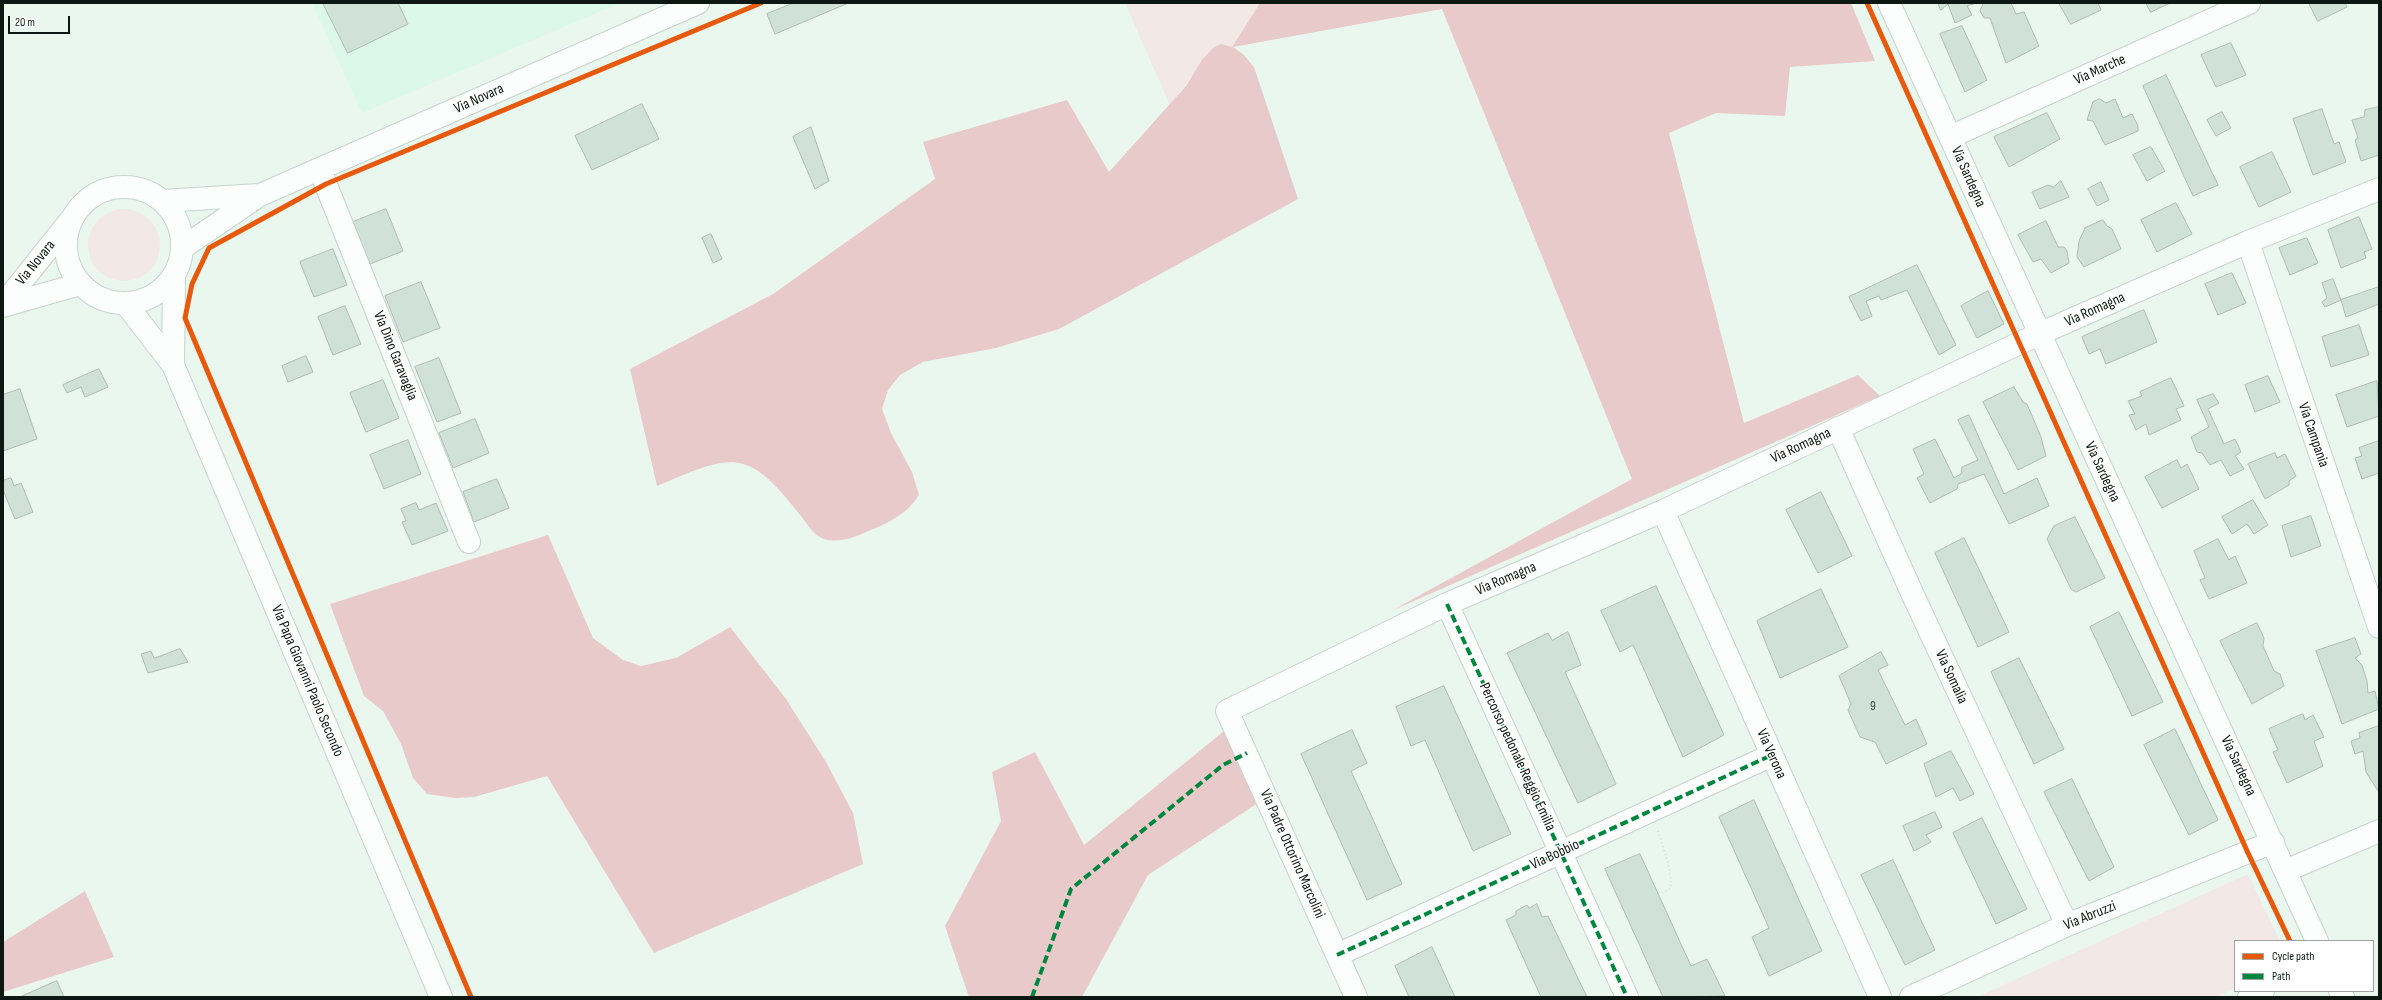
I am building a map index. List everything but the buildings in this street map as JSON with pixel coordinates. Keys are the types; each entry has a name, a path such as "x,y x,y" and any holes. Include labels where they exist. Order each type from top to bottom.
{"street":[{"name":"Via Novara","path":"182,248 260,195 698,3"},
{"name":"Via Sardegna","path":"1888,3 1950,137 2029,339 2273,842 2317,940"},
{"name":"Via Marche","path":"1950,137 2249,3"},
{"name":"Via Dino Garavaglia","path":"320,170 469,542"},
{"name":"Via Novara","path":"3,306 70,221 80,206 94,194 111,188 129,187 147,191 162,201 174,214 180,230 182,248 180,262 174,274 161,290 144,300 125,303 108,301 98,297 80,284 71,270 66,254 65,238 70,221"},
{"name":"Via Romagna","path":"1227,711 1447,604 1663,511 2029,339 2248,242 2379,189"},
{"name":"Via Novara","path":"162,201 260,195"},
{"name":"Via Campania","path":"2248,242 2379,627"},
{"path":"173,365 174,274"},
{"name":"Via Novara","path":"3,306 80,284"},
{"path":"125,303 173,365"},
{"name":"Via Papa Giovanni Paolo Secondo","path":"173,365 441,997"},
{"name":"Via Somalia","path":"1838,428 1912,593 2067,925"},
{"name":"Via Verona","path":"1663,511 1880,997"},
{"name":"Percorso pedonale Reggio Emilia","path":"1447,604 1627,997"},
{"name":"Via Padre Ottorino Marcolini","path":"1227,711 1356,997"},
{"name":"Via Bobbio","path":"1337,955 1772,755"},
{"path":"2285,871 2379,831"},
{"name":"Via Abruzzi","path":"1911,997 2067,925 2273,842"},
{"path":"2250,997 2261,992"}],"path":[{"path":"1642,815 1649,830 1656,827 1667,859 1671,888 1662,893"}],"shaded area":[{"path":"312,3 620,3 362,113"},
{"path":"1125,3 1260,3 1232,47 1221,44 1214,47 1170,105"},
{"path":"1260,3 1851,3 1875,61 1790,67 1785,116 1716,113 1669,133 1744,423 1858,375 1880,396 1391,611 1632,479 1442,9 1233,47 1244,55 1254,67 1298,199 1059,329 996,348 923,362 900,375 888,390 882,409 891,433 912,472 919,495 910,507 892,520 848,539 836,541 824,539 808,526 782,493 768,479 752,468 733,462 711,465 657,486 630,369 773,294 935,179 923,142 1067,100 1109,172 1186,86 1202,60 1214,47 1221,44 1232,47"},
{"path":"124,209 144,215 154,225 160,245 154,265 144,275 124,281 104,275 94,265 88,245 94,225 104,215"},
{"path":"548,535 593,638 623,660 641,666 676,658 730,627 786,699 826,762 853,813 863,864 654,953 547,776 474,797 455,798 427,794 413,778 401,744 383,711 364,696 330,604"},
{"path":"1224,731 1258,803 1148,875 1082,997 969,997 945,926 1001,821 992,772 1035,752 1084,845"},
{"path":"2248,874 2280,940 2234,940 2234,988 2216,997 1977,997"},
{"path":"85,891 114,957 3,992 3,942"}],"marked path":[{"path":"1447,604 1627,997"},
{"path":"1032,997 1071,889 1223,765 1247,753"},
{"path":"1337,955 1772,755"}],"cycle path":[{"path":"471,997 185,318 192,284 209,248 326,184 761,3"},
{"path":"1867,3 2248,853 2290,940"}]}
